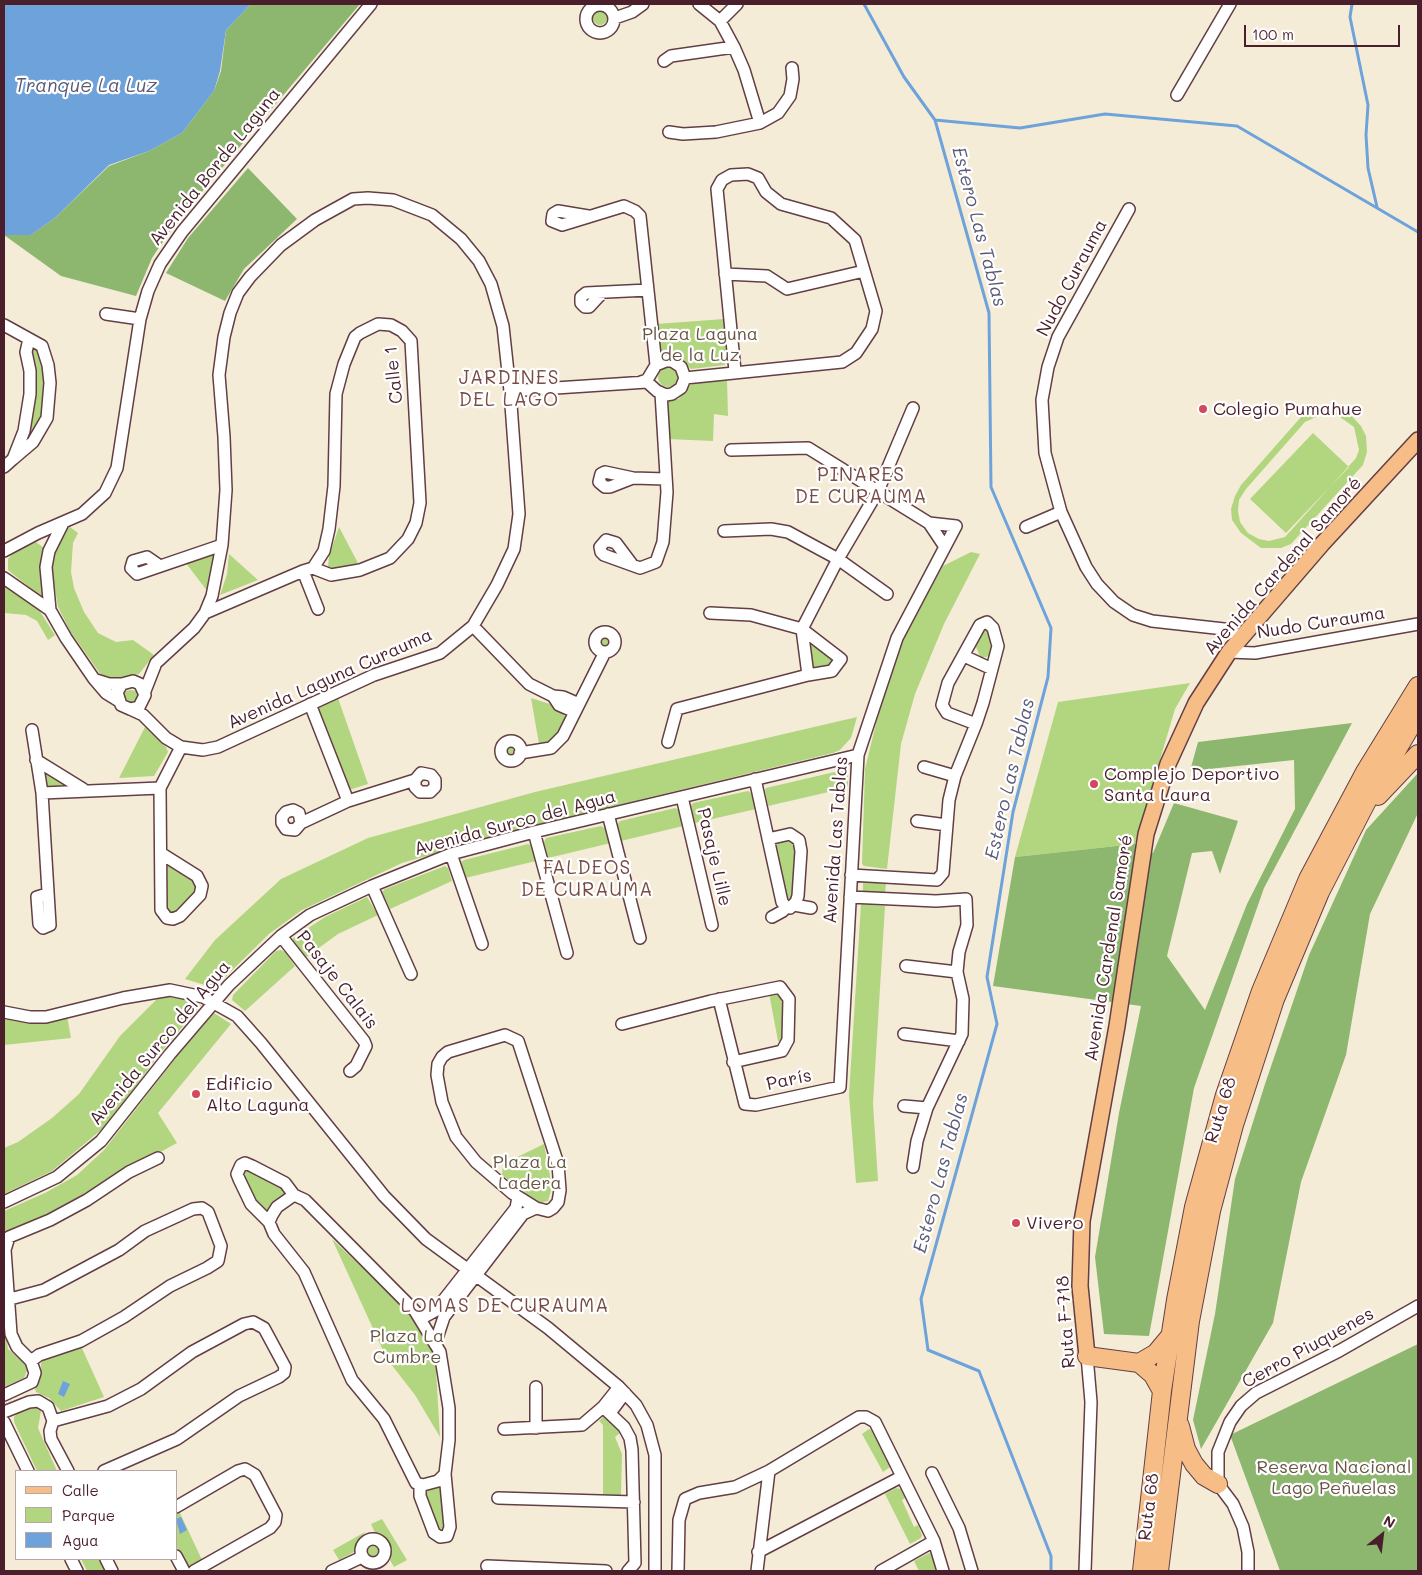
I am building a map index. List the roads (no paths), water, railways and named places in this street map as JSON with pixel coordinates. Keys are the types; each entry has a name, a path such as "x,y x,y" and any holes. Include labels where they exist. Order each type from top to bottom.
{"highway":[{"name":"Ruta 68","path":"1142,1571 1162,1391 1184,1253 1225,1095 1260,991 1290,917 1326,841 1380,747 1418,686"},
{"name":"Ruta 68","path":"1159,1571 1177,1416 1203,1250 1234,1125 1285,973 1320,892 1350,832 1418,714"},
{"path":"1350,832 1384,790 1418,754"},
{"path":"1139,1363 1156,1353 1171,1335"},
{"path":"1087,1356 1139,1363 1153,1375 1162,1391"},
{"path":"1177,1416 1189,1457 1204,1476 1218,1484"}],"main road":[{"name":"Avenida Cardenal Samoré","path":"1107,1073 1118,1017 1146,834 1168,764 1187,721 1206,685 1242,637 1322,544 1418,440"},
{"name":"Ruta F-718","path":"1087,1356 1080,1286 1082,1221 1107,1073"}],"street":[{"name":"Avenida Borde Laguna","path":"4,551 38,532 82,514 98,501 114,476 140,319 154,277 174,242 372,4"},
{"path":"615,18 632,12 643,4"},
{"path":"699,4 720,21 734,47 744,70 760,123"},
{"path":"720,21 737,4"},
{"path":"1177,95 1230,4"},
{"path":"664,61 671,56 734,47"},
{"path":"669,132 683,134 716,132 760,123 778,113 790,96 793,79 792,68"},
{"path":"685,378 735,371 842,362 856,354 872,329 876,311 855,240 830,218 781,204 766,192 758,178 748,174 731,175 722,180 717,189 735,371"},
{"name":"Avenida Laguna Curauma","path":"63,523 48,551 46,574 50,610 66,638 106,693 143,715 166,738 182,747 203,750 218,747 374,675 440,653 473,626 497,585 514,549 519,514 504,326 490,284 479,261 461,239 432,215 393,200 353,199 339,205 281,244 264,260 238,293 230,313 219,374 225,482 222,545 212,596 205,613 194,628 162,656 153,669 144,695"},
{"path":"588,216 624,206 635,210 640,216 656,365 649,379 641,382"},
{"name":"Nudo Curauma","path":"1129,209 1058,337 1048,367 1042,400 1042,428 1045,453 1061,512 1086,567 1097,584 1114,602 1134,614 1152,621 1224,629 1242,637"},
{"path":"726,274 767,276 787,289 864,271"},
{"path":"602,293 648,290"},
{"path":"106,314 140,319"},
{"name":"Calle 1","path":"378,324 391,325 402,331 411,340 420,494 416,523 408,539 390,558 360,570 331,575 308,569 324,551 329,529 334,486 336,394 344,364 360,333 378,324"},
{"path":"4,325 42,346 48,365 50,383 47,418 33,442 8,463"},
{"path":"8,463 24,431 30,394 30,371 26,352 29,339"},
{"path":"510,391 649,382 666,395 677,392 685,378 681,367 672,361 656,365"},
{"path":"631,564 640,568 656,562 663,542 666,479 661,393"},
{"path":"808,675 802,629 838,559 878,491 913,408"},
{"path":"731,450 808,448 929,522 944,547"},
{"path":"633,478 666,479"},
{"path":"1026,527 1061,512"},
{"name":"Avenida Las Tablas","path":"840,1087 858,755 897,638 956,526 929,522"},
{"path":"724,531 771,529 788,532 838,559 887,594"},
{"path":"38,532 48,551"},
{"path":"160,566 222,545"},
{"path":"205,613 308,569 318,609"},
{"name":"Avenida Laguna Curauma","path":"4,576 50,610"},
{"path":"668,742 677,708 808,675 832,671 841,659 802,629 751,615 710,613"},
{"path":"851,875 937,880 943,873 947,824 955,776 976,724 998,646 994,628 987,622 980,625 948,683 942,705 948,713 976,724"},
{"name":"Nudo Curauma","path":"1230,652 1255,653 1416,622"},
{"path":"473,626 529,684 553,696 559,704 577,708"},
{"path":"520,753 551,748 563,736 605,652"},
{"path":"964,656 992,669"},
{"name":"Avenida Laguna Curauma","path":"94,679 108,684 136,682 153,669"},
{"path":"136,682 166,738"},
{"path":"119,701 117,692 122,684"},
{"path":"130,709 139,707 144,695"},
{"path":"310,704 348,801"},
{"path":"32,730 42,793 47,894"},
{"path":"162,854 197,876 202,886 200,895 180,916 173,919 167,918 161,910 160,788 182,747"},
{"name":"Avenida Surco del Agua","path":"4,1202 57,1177 101,1141 214,1002 250,963 281,936 310,915 372,886 451,854 682,796 858,755"},
{"path":"36,760 83,789"},
{"path":"924,767 955,776"},
{"path":"755,779 782,902 790,906 811,908"},
{"path":"301,823 348,801 415,780"},
{"path":"42,793 83,789 160,788"},
{"name":"Pasaje Lille","path":"682,796 712,925"},
{"path":"608,814 640,938"},
{"path":"917,821 947,824"},
{"path":"534,832 567,954"},
{"path":"768,838 790,834 798,840 801,851 798,896 790,906 772,917"},
{"path":"451,854 482,944"},
{"path":"372,886 411,974"},
{"path":"850,897 936,901 966,899 967,925 959,952 957,972 963,999 964,1017 959,1041 927,1108 917,1141 913,1167"},
{"name":"Pasaje Calais","path":"281,936 364,1041 366,1046 356,1066 350,1071"},
{"path":"906,966 957,972"},
{"path":"622,1024 719,999 780,987 789,999 788,1040 782,1051 733,1062 719,999"},
{"path":"4,1012 23,1016 46,1016 123,998 170,990 190,993 214,1002 237,1016 262,1043 384,1196 426,1239 473,1272 622,1390 642,1415 653,1445 655,1465 654,1571"},
{"path":"505,1034 518,1041 558,1164 558,1202 548,1211 536,1208 518,1198 476,1162 456,1137 442,1102 437,1075 438,1064 448,1052 505,1034"},
{"path":"904,1034 959,1041"},
{"name":"París","path":"733,1062 745,1104 756,1105 840,1087"},
{"path":"904,1106 927,1108"},
{"path":"4,1395 32,1382 35,1373 31,1361 17,1347 12,1334 4,1250 10,1237 50,1220 87,1200 129,1172 158,1158"},
{"path":"420,1485 420,1496 434,1533 440,1537 447,1536 450,1534 445,1474 449,1408 440,1352 418,1315 305,1200 294,1195 285,1183 245,1163 241,1165 238,1169 239,1179 251,1204 269,1222 274,1234 304,1272 352,1380 384,1419 416,1483 420,1485 438,1481 445,1474"},
{"path":"269,1222 277,1207 294,1195"},
{"path":"435,1344 441,1323 456,1294 502,1234 516,1208 518,1198"},
{"path":"10,1299 44,1290 113,1254 145,1231 193,1209 202,1208 208,1212 222,1246 218,1261 207,1268 170,1286 124,1317 81,1341 39,1355 31,1361"},
{"path":"502,1234 524,1214 536,1208"},
{"path":"418,1315 426,1316 435,1312 456,1294"},
{"name":"Cerro Piuquenes","path":"1218,1484 1217,1462 1221,1441 1230,1422 1249,1399 1418,1306"},
{"path":"54,1421 72,1418 116,1401 141,1388 192,1352 244,1324 253,1322 264,1328 285,1367 284,1373 239,1396 177,1438 106,1470"},
{"name":"Ruta F-718","path":"1085,1571 1091,1402 1087,1356"},
{"path":"536,1387 536,1428"},
{"path":"504,1429 582,1425 607,1410 622,1390"},
{"path":"4,1412 29,1402 38,1401 48,1408 54,1421 50,1431 51,1439 67,1470"},
{"path":"607,1410 624,1426 630,1438 634,1466 635,1563 628,1571"},
{"path":"678,1571 679,1520 685,1499 699,1493 735,1487 769,1471 859,1417 866,1416 875,1422 934,1541 943,1571"},
{"path":"4,1422 28,1470"},
{"path":"178,1506 238,1471 245,1469 255,1475 276,1515 275,1522 270,1528 194,1571"},
{"path":"757,1571 769,1471"},
{"path":"932,1473 959,1528 972,1571"},
{"path":"758,1552 901,1477"},
{"path":"1218,1484 1233,1504 1243,1528 1248,1552 1248,1571"},
{"path":"498,1498 634,1502"},
{"path":"881,1571 934,1541"},
{"path":"332,1571 362,1557"},
{"path":"178,1560 184,1571"},
{"path":"487,1566 606,1571"}],"water":[{"name":"Tranque La Luz","path":"4,4 251,4 226,30 220,71 214,91 182,133 149,151 109,165 56,217 31,235 4,235"},
{"path":"63,1381 70,1384 64,1397 58,1394"},
{"path":"181,1517 187,1530 180,1534 178,1526 178,1518"}],"waterway":[{"name":"Estero Las Tablas","path":"864,4 904,77 935,120 989,313 991,487 1051,628 1048,677 1013,812 987,977 997,1024 921,1299 928,1350 979,1371 1051,1556 1051,1571"},
{"path":"1352,4 1350,17 1368,105 1366,135 1368,168 1377,207"},
{"path":"935,120 1020,128 1105,114 1237,126 1418,232"}],"place":[{"name":"Colegio Pumahue","path":"1203,409"},
{"name":"Complejo Deportivo Santa Laura","path":"1094,784"},
{"name":"Edificio Alto Laguna","path":"196,1094"},
{"name":"Vivero","path":"1016,1223"}],"district":[{"name":"JARDINES DEL LAGO","path":"509,389"},
{"name":"PINARES DE CURAUMA","path":"861,486"},
{"name":"FALDEOS DE CURAUMA","path":"587,879"},
{"name":"LOMAS DE CURAUMA","path":"505,1306"}],"park label":[{"name":"Plaza Laguna de la Luz","path":"700,344"},
{"name":"Plaza La Ladera","path":"530,1172"},
{"name":"Plaza La Cumbre","path":"407,1346"},
{"name":"Reserva Nacional Lago Peñuelas","path":"1334,1477"}]}
